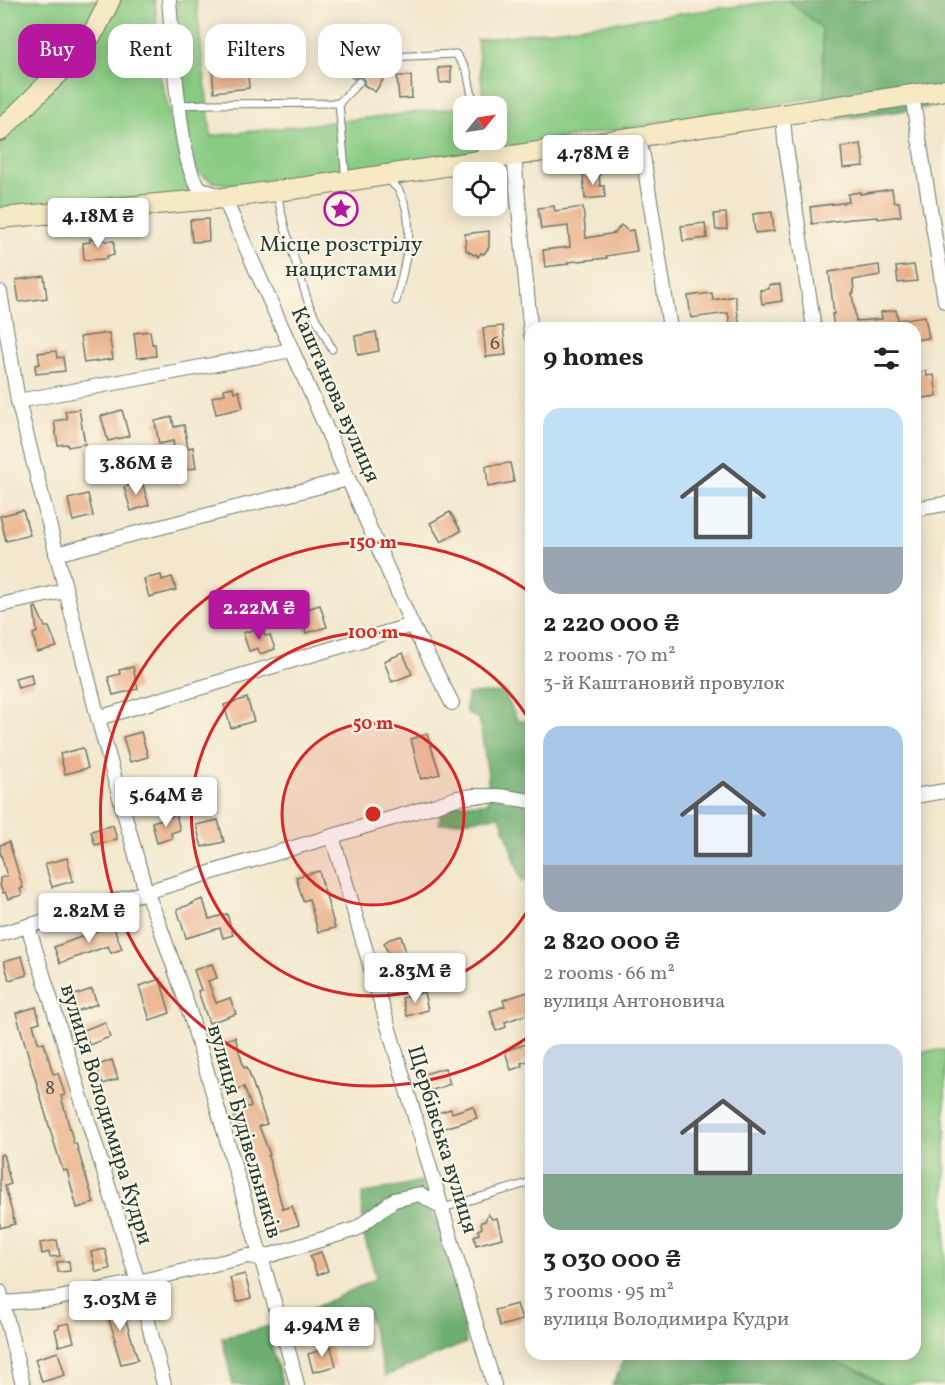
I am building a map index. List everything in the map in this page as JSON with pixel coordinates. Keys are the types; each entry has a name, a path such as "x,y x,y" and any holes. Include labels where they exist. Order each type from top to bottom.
{"street":[{"path":"0,130 76,56 96,28 110,0"},
{"path":"169,0 178,105 189,170 198,186 224,198"},
{"path":"0,218 224,198 277,191 945,90"},
{"path":"912,95 945,301"},
{"path":"783,114 785,141 813,322"},
{"path":"637,137 643,156 669,322"},
{"path":"514,156 530,322"},
{"name":"Каштанова вулиця","path":"224,198 411,625 452,703"},
{"name":"вулиця Будівельників","path":"0,292 18,401 98,718 146,892 158,918 189,1010 297,1385"},
{"path":"18,401 292,350"},
{"path":"56,554 348,479"},
{"path":"921,508 945,504"},
{"path":"0,605 65,591"},
{"path":"98,718 411,625"},
{"path":"921,795 945,791"},
{"path":"0,934 457,798 499,796 525,800"},
{"name":"Щербівська вулиця","path":"332,836 494,1385"},
{"name":"вулиця Володимира Кудри","path":"28,926 138,1282 164,1385"},
{"path":"23,1385 2,1298 54,1299 248,1256 261,1258 356,1229 394,1200 420,1194 443,1208"}],"lane":[{"path":"402,56 456,54 467,71 472,96"},
{"path":"178,105 339,103 359,82"},
{"path":"339,103 346,181"},
{"path":"482,150 483,160"},
{"path":"385,174 398,190 407,212 408,246 396,301"},
{"path":"277,191 285,228 309,305 332,349"},
{"path":"443,1208 525,1184"}],"green space":[{"path":"0,0 155,0 157,24 108,24 108,78 161,78 192,200 0,218"},
{"path":"176,0 196,0 211,136 453,108 453,150 490,150 255,188 213,182 196,171 188,142 183,78 193,78 193,24 178,24"},
{"path":"788,0 822,28 825,96 507,147 507,96 483,96 477,40"},
{"path":"788,0 945,0 945,105 828,121 822,28"},
{"path":"504,692 518,721 525,721 525,880 522,881 500,816 439,824 441,810 454,804 488,803 488,775 479,719 466,712 467,694"},
{"path":"945,1050 945,1385 883,1385 863,1372 831,1360 921,1360 921,1052"},
{"path":"421,1181 448,1256 462,1306 466,1343 385,1376 368,1313 269,1338 283,1385 233,1385 222,1338 283,1323 376,1277 363,1233 362,1194"},
{"path":"624,1360 831,1360 863,1372 883,1385 612,1385"}],"building":[{"path":"451,67 451,82 440,83 438,68"},
{"path":"411,76 412,98 399,99 397,78"},
{"path":"213,78 248,78 249,88 214,92"},
{"path":"362,78 383,80 375,92 364,85"},
{"path":"861,144 864,166 843,168 841,147"},
{"path":"599,173 600,186 604,186 605,197 585,199 583,174"},
{"path":"892,189 894,202 899,202 901,216 812,224 810,207 849,202 848,194"},
{"path":"554,206 555,211 583,207 586,238 615,233 621,225 628,231 633,230 637,251 545,267 543,250 570,247 568,226 541,229 538,208"},
{"path":"772,212 774,231 755,233 753,214"},
{"path":"726,213 727,229 716,230 714,214"},
{"path":"208,219 209,241 192,242 190,220"},
{"path":"705,223 707,238 683,241 681,226"},
{"path":"489,231 489,247 484,254 481,253 478,257 466,250 465,234"},
{"path":"90,239 114,241 114,255 107,256 107,259 84,260 83,243 90,242"},
{"path":"879,265 880,275 853,280 854,293 852,293 856,321 882,319 881,312 896,310 898,320 925,316 929,338 921,339 921,322 833,322 829,272"},
{"path":"914,265 917,281 898,283 896,267"},
{"path":"44,276 47,298 19,302 16,280"},
{"path":"780,284 782,301 762,304 760,290 769,289 769,285"},
{"path":"712,293 713,300 735,296 739,322 730,322 728,313 691,318 688,296"},
{"path":"503,326 506,355 486,357 483,328"},
{"path":"150,331 152,344 155,344 156,356 137,358 134,333"},
{"path":"376,332 379,351 358,355 355,336"},
{"path":"109,333 113,359 84,363 80,337"},
{"path":"56,351 57,358 63,357 65,371 36,374 35,365 40,364 38,353"},
{"path":"926,371 927,376 934,375 937,396 921,398 921,372"},
{"path":"233,387 234,392 239,391 243,408 216,414 212,397 225,394 224,389"},
{"path":"79,409 85,444 68,447 67,444 58,445 54,421 67,419 65,411"},
{"path":"122,410 129,436 108,441 101,416"},
{"path":"172,417 174,427 184,425 188,448 193,447 196,468 178,471 173,441 159,444 155,421"},
{"path":"510,463 514,482 488,487 486,466"},
{"path":"142,482 149,505 131,511 124,487"},
{"path":"88,494 93,516 73,521 68,499"},
{"path":"23,510 30,535 6,541 0,516"},
{"path":"450,512 461,531 441,542 430,523"},
{"path":"161,575 162,580 172,577 176,590 149,597 144,579"},
{"path":"320,605 327,627 306,633 300,611"},
{"path":"36,607 45,627 49,627 57,647 37,652 33,634 37,632 34,608"},
{"path":"262,627 265,636 270,635 275,649 260,654 258,648 249,651 243,633"},
{"path":"403,653 412,674 392,682 384,661"},
{"path":"133,667 138,689 113,695 108,677 120,674 119,670"},
{"path":"31,674 33,684 18,688 15,678"},
{"path":"247,698 254,721 231,728 224,705"},
{"path":"141,732 148,757 130,762 123,737"},
{"path":"427,734 440,774 421,779 411,739"},
{"path":"83,748 88,768 65,774 60,754"},
{"path":"176,815 180,830 171,833 172,838 157,843 152,822"},
{"path":"218,820 224,842 202,847 196,825"},
{"path":"113,825 117,839 95,845 91,831"},
{"path":"9,842 23,888 20,889 22,895 8,899 0,885 0,878 7,876 0,845"},
{"path":"67,858 73,881 52,887 45,864"},
{"path":"319,871 335,928 318,932 309,899 303,901 296,877"},
{"path":"203,899 209,919 227,914 233,935 223,938 220,928 186,938 177,909"},
{"path":"113,925 122,949 111,953 108,946 60,963 54,947"},
{"path":"401,936 406,952 391,955 384,943"},
{"path":"22,956 27,975 9,980 4,961"},
{"path":"212,964 217,978 208,981 216,1003 230,998 236,1014 209,1023 198,991 201,990 194,970"},
{"path":"160,979 170,1013 150,1020 139,986"},
{"path":"92,989 97,1004 77,1011 72,996"},
{"path":"424,992 428,1010 407,1016 402,998"},
{"path":"525,993 525,1015 505,1022 506,1027 496,1031 490,1011 505,1006 503,1000"},
{"path":"36,1007 40,1022 33,1024 38,1042 44,1043 53,1074 58,1073 65,1095 61,1096 74,1144 76,1143 94,1203 77,1208 67,1170 63,1171 52,1136 16,1013"},
{"path":"105,1022 110,1037 89,1045 84,1030"},
{"path":"235,1037 244,1068 247,1067 267,1124 259,1126 270,1155 268,1156 283,1209 292,1206 299,1225 275,1233 257,1178 260,1178 233,1112 251,1106 244,1087 228,1092 214,1044"},
{"path":"525,1044 525,1062 521,1063 522,1066 511,1070 505,1051"},
{"path":"112,1060 118,1079 103,1084 96,1066"},
{"path":"445,1068 450,1084 430,1091 424,1074"},
{"path":"473,1106 477,1118 442,1129 437,1113 451,1109 452,1113"},
{"path":"3,1154 11,1184 5,1186 15,1224 0,1228 0,1155"},
{"path":"488,1214 492,1219 497,1218 502,1238 476,1245 474,1236 479,1234 478,1230 482,1228 481,1222 485,1221"},
{"path":"57,1240 60,1256 50,1257 49,1252 42,1254 40,1243"},
{"path":"105,1249 110,1269 96,1272 91,1252"},
{"path":"321,1252 328,1271 317,1275 310,1256"},
{"path":"69,1261 70,1271 58,1272 57,1262"},
{"path":"245,1274 251,1298 237,1302 230,1278"},
{"path":"120,1301 138,1360 121,1364 108,1317 104,1319 100,1308"},
{"path":"517,1304 522,1320 500,1326 495,1310"},
{"path":"69,1323 74,1342 59,1346 55,1329 59,1328 59,1325"},
{"path":"330,1343 336,1366 313,1372 308,1354 318,1351 317,1346"},
{"path":"58,1352 65,1375 42,1382 35,1359"}],"place":[{"name":"Місце розстрілу нацистами","path":"341,209"}]}
